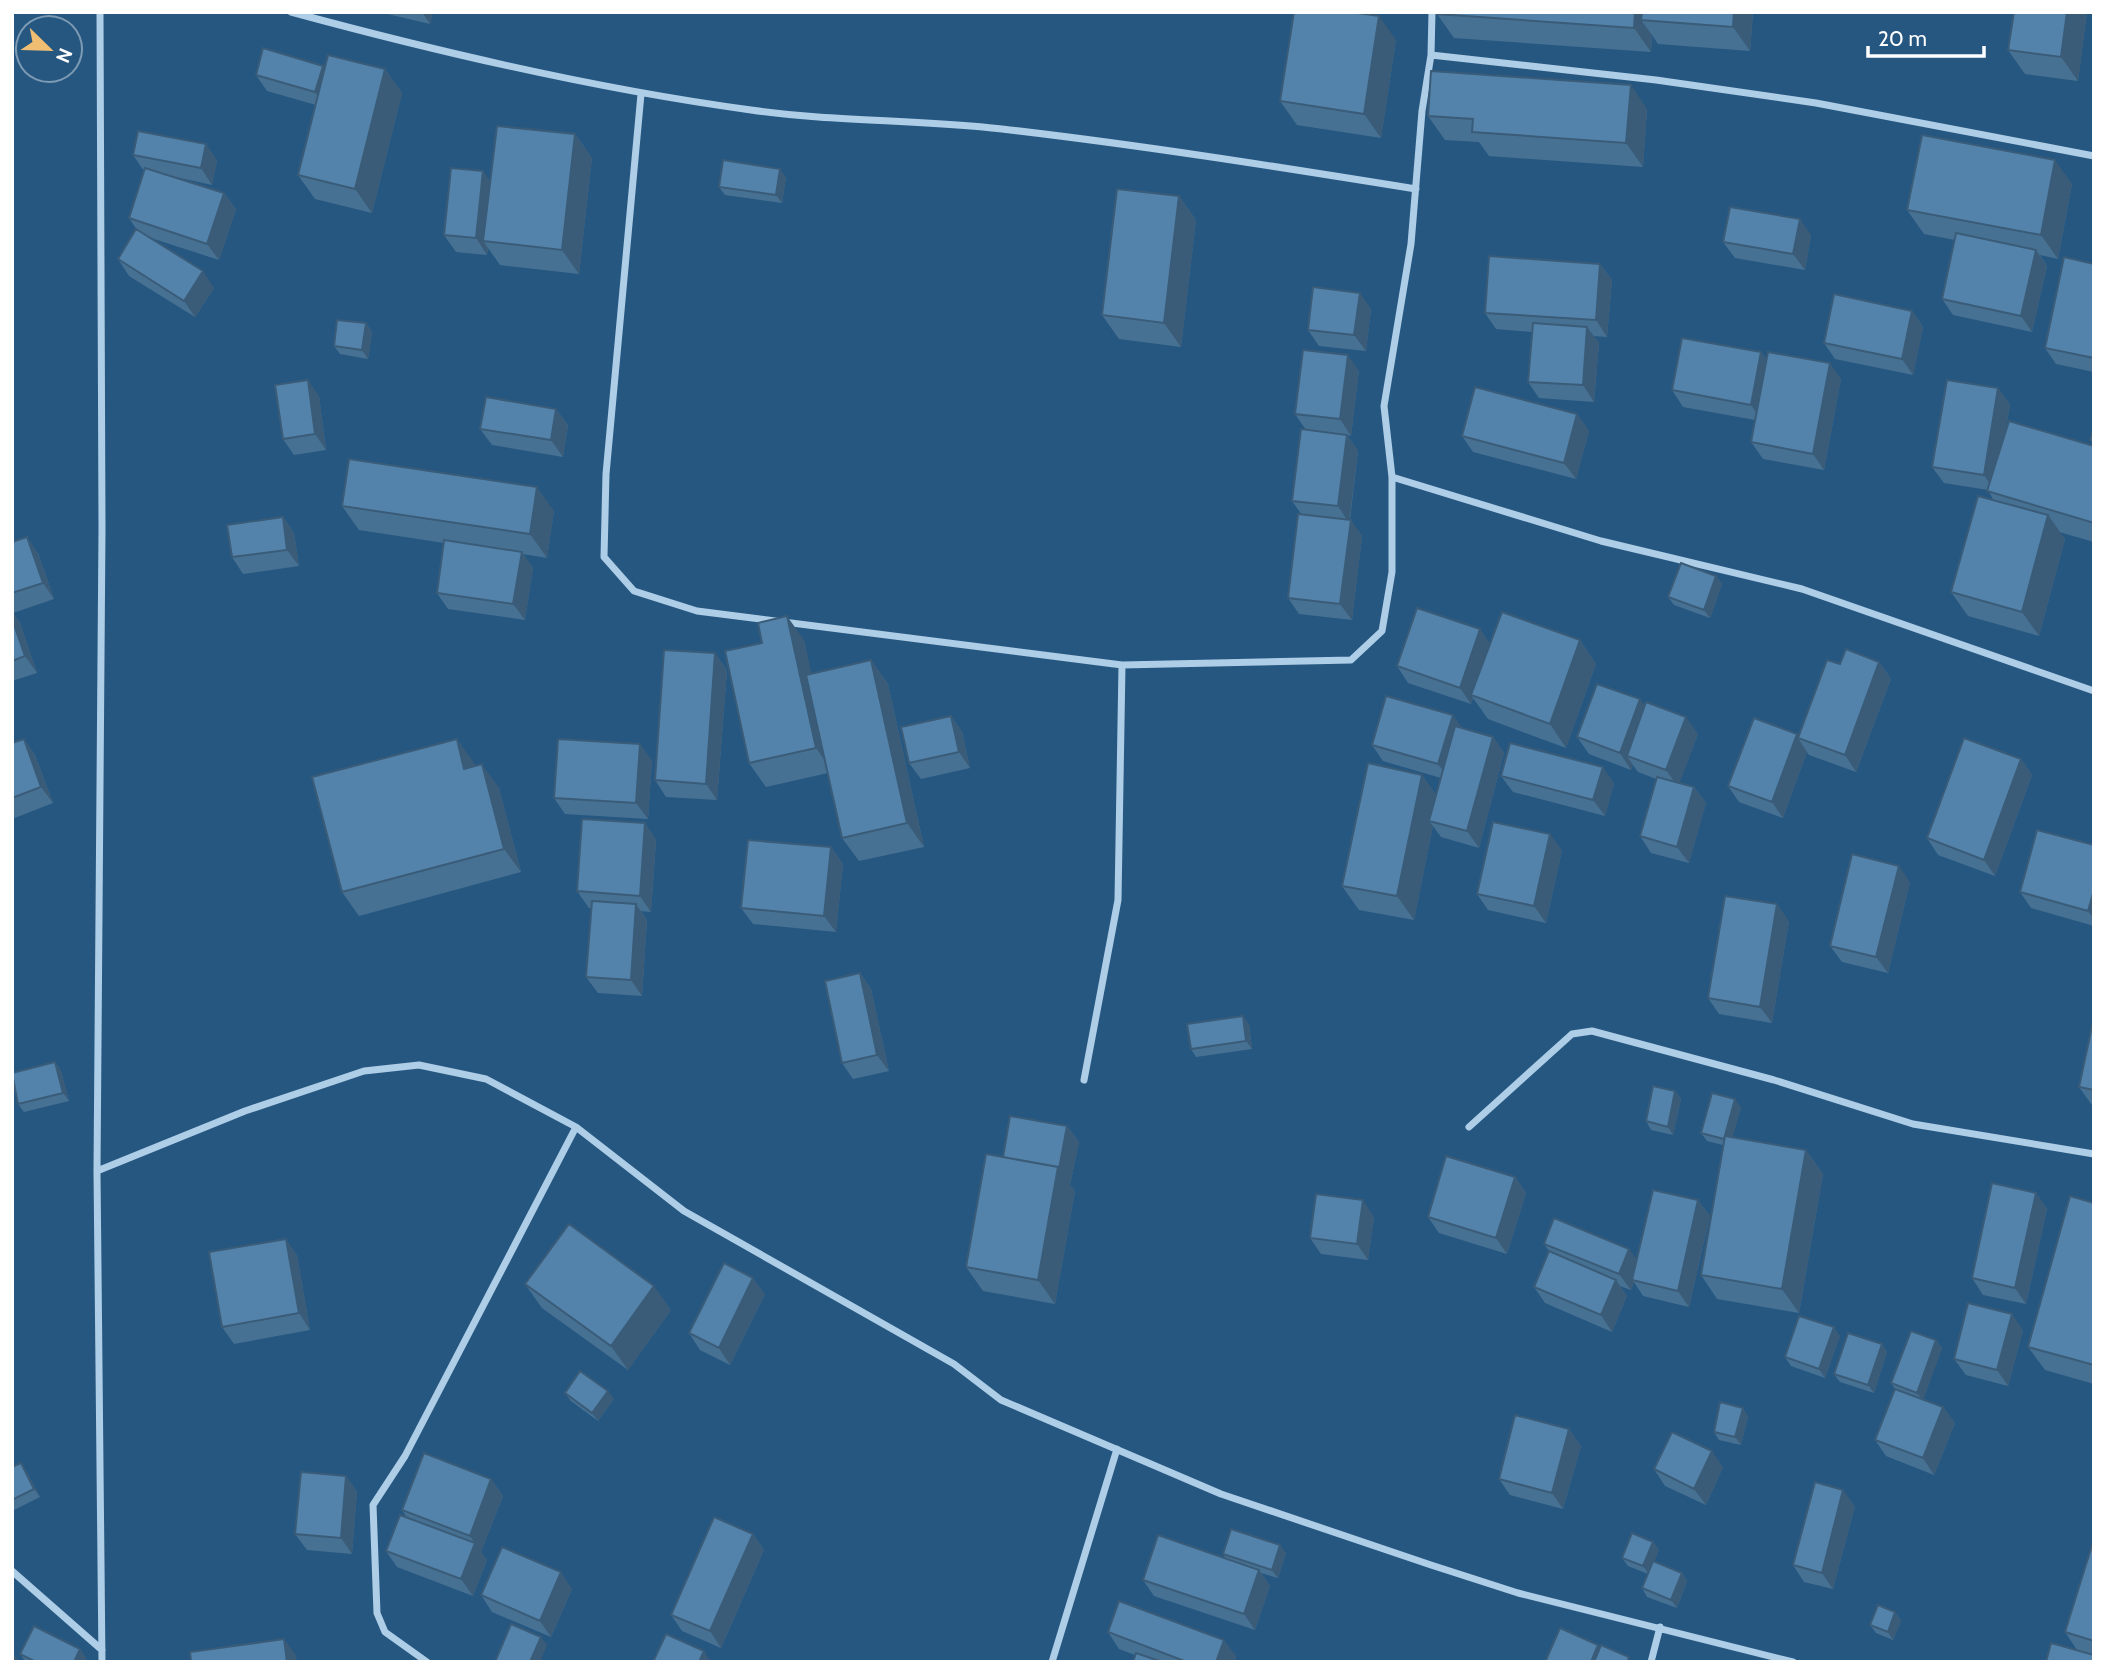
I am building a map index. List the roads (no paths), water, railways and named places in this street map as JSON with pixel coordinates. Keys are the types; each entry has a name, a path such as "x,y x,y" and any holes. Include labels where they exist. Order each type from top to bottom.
{"street":[{"path":"100,12 102,543 96,1171 102,1662"},
{"path":"291,12 361,31 641,94 755,111 1000,128 1257,163 1416,189"},
{"path":"641,94 606,474 604,557 634,591 697,611 1122,665 1351,660 1382,631 1392,572 1392,477 1384,406 1402,309 1422,111 1431,55 1432,12"},
{"path":"1431,55 1656,80 1816,103 2094,156"},
{"path":"1392,477 1601,541 1802,589 2094,691"},
{"path":"1084,1080 1118,900 1122,665"},
{"path":"1469,1127 1572,1034 1592,1031 1774,1080 1913,1124 2094,1154"},
{"path":"96,1171 245,1111 364,1071 419,1065 486,1079 576,1127 684,1211 954,1364 1001,1400 1221,1494 1431,1565 1518,1592 1793,1662"},
{"path":"427,1662 385,1632 377,1613 373,1505 405,1456 576,1127"},
{"path":"1052,1662 1117,1449"},
{"path":"12,1571 102,1650"},
{"path":"1651,1662 1660,1627"}]}
